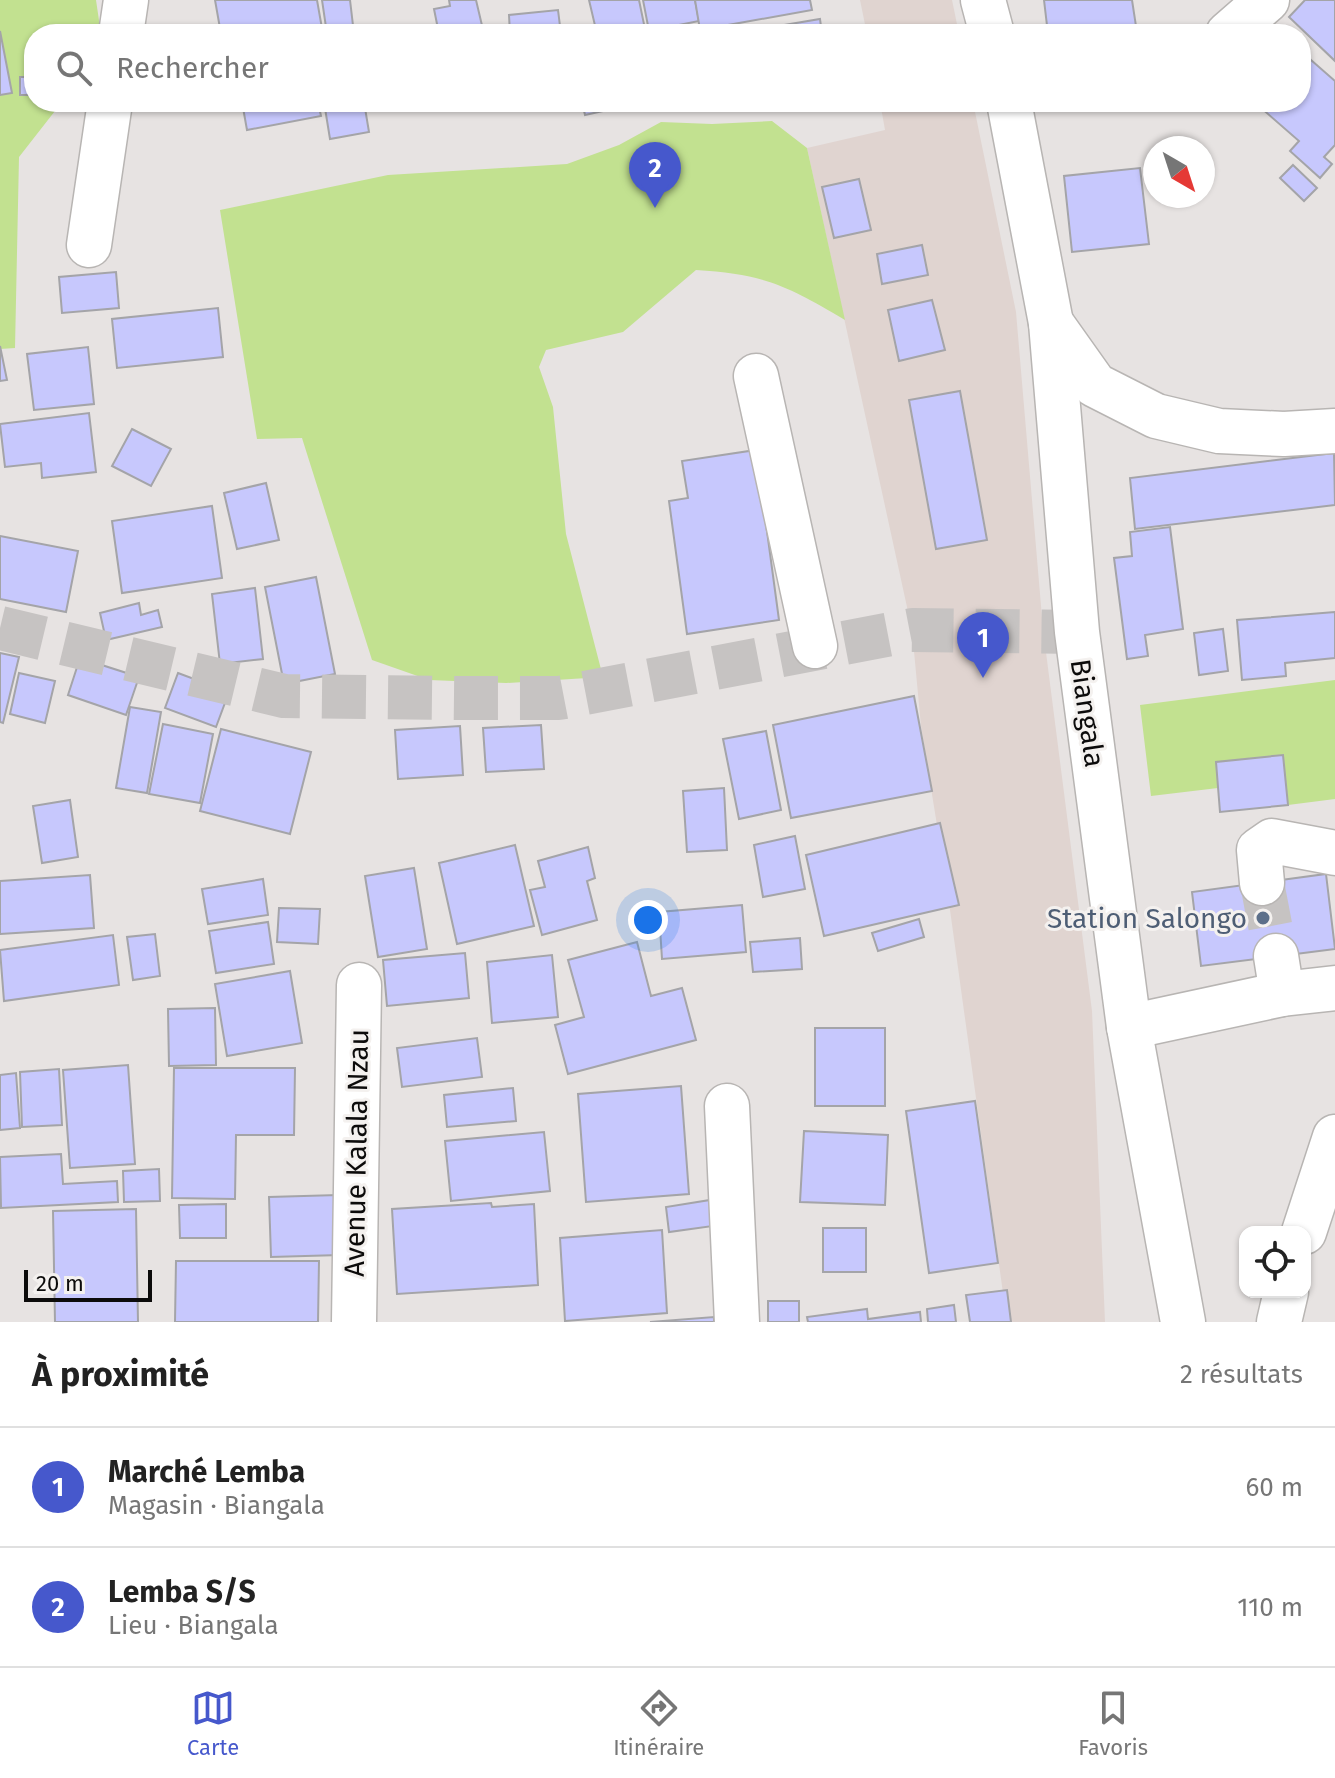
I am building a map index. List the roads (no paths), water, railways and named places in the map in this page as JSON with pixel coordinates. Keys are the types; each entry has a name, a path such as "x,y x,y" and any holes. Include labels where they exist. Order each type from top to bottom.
{"main road":[{"path":"122,24 126,0"},
{"path":"983,0 989,24"},
{"path":"1239,24 1267,0"},
{"path":"89,245 109,112"},
{"name":"Biangala","path":"1011,112 1051,323 1077,632 1129,1027 1183,1322"},
{"path":"1051,323 1095,385 1156,416 1219,431 1284,434 1335,431"},
{"path":"756,376 815,646"},
{"path":"1262,883 1259,850 1272,841 1335,853"},
{"path":"1129,1027 1279,975 1335,988"},
{"name":"Avenue Kalala Nzau","path":"354,1322 359,985"},
{"path":"727,1106 737,1322"},
{"path":"1306,1226 1335,1137"},
{"path":"1279,1322 1285,1298"}],"tunnel":[{"path":"0,628 284,696 462,698 559,698 912,630 1077,632"},
{"path":"1262,883 1276,956"}],"place":[{"name":"Lemba S/S","path":"655,208"},
{"name":"Marché Lemba","path":"983,678"},
{"name":"Station Salongo","path":"1263,918"}]}
